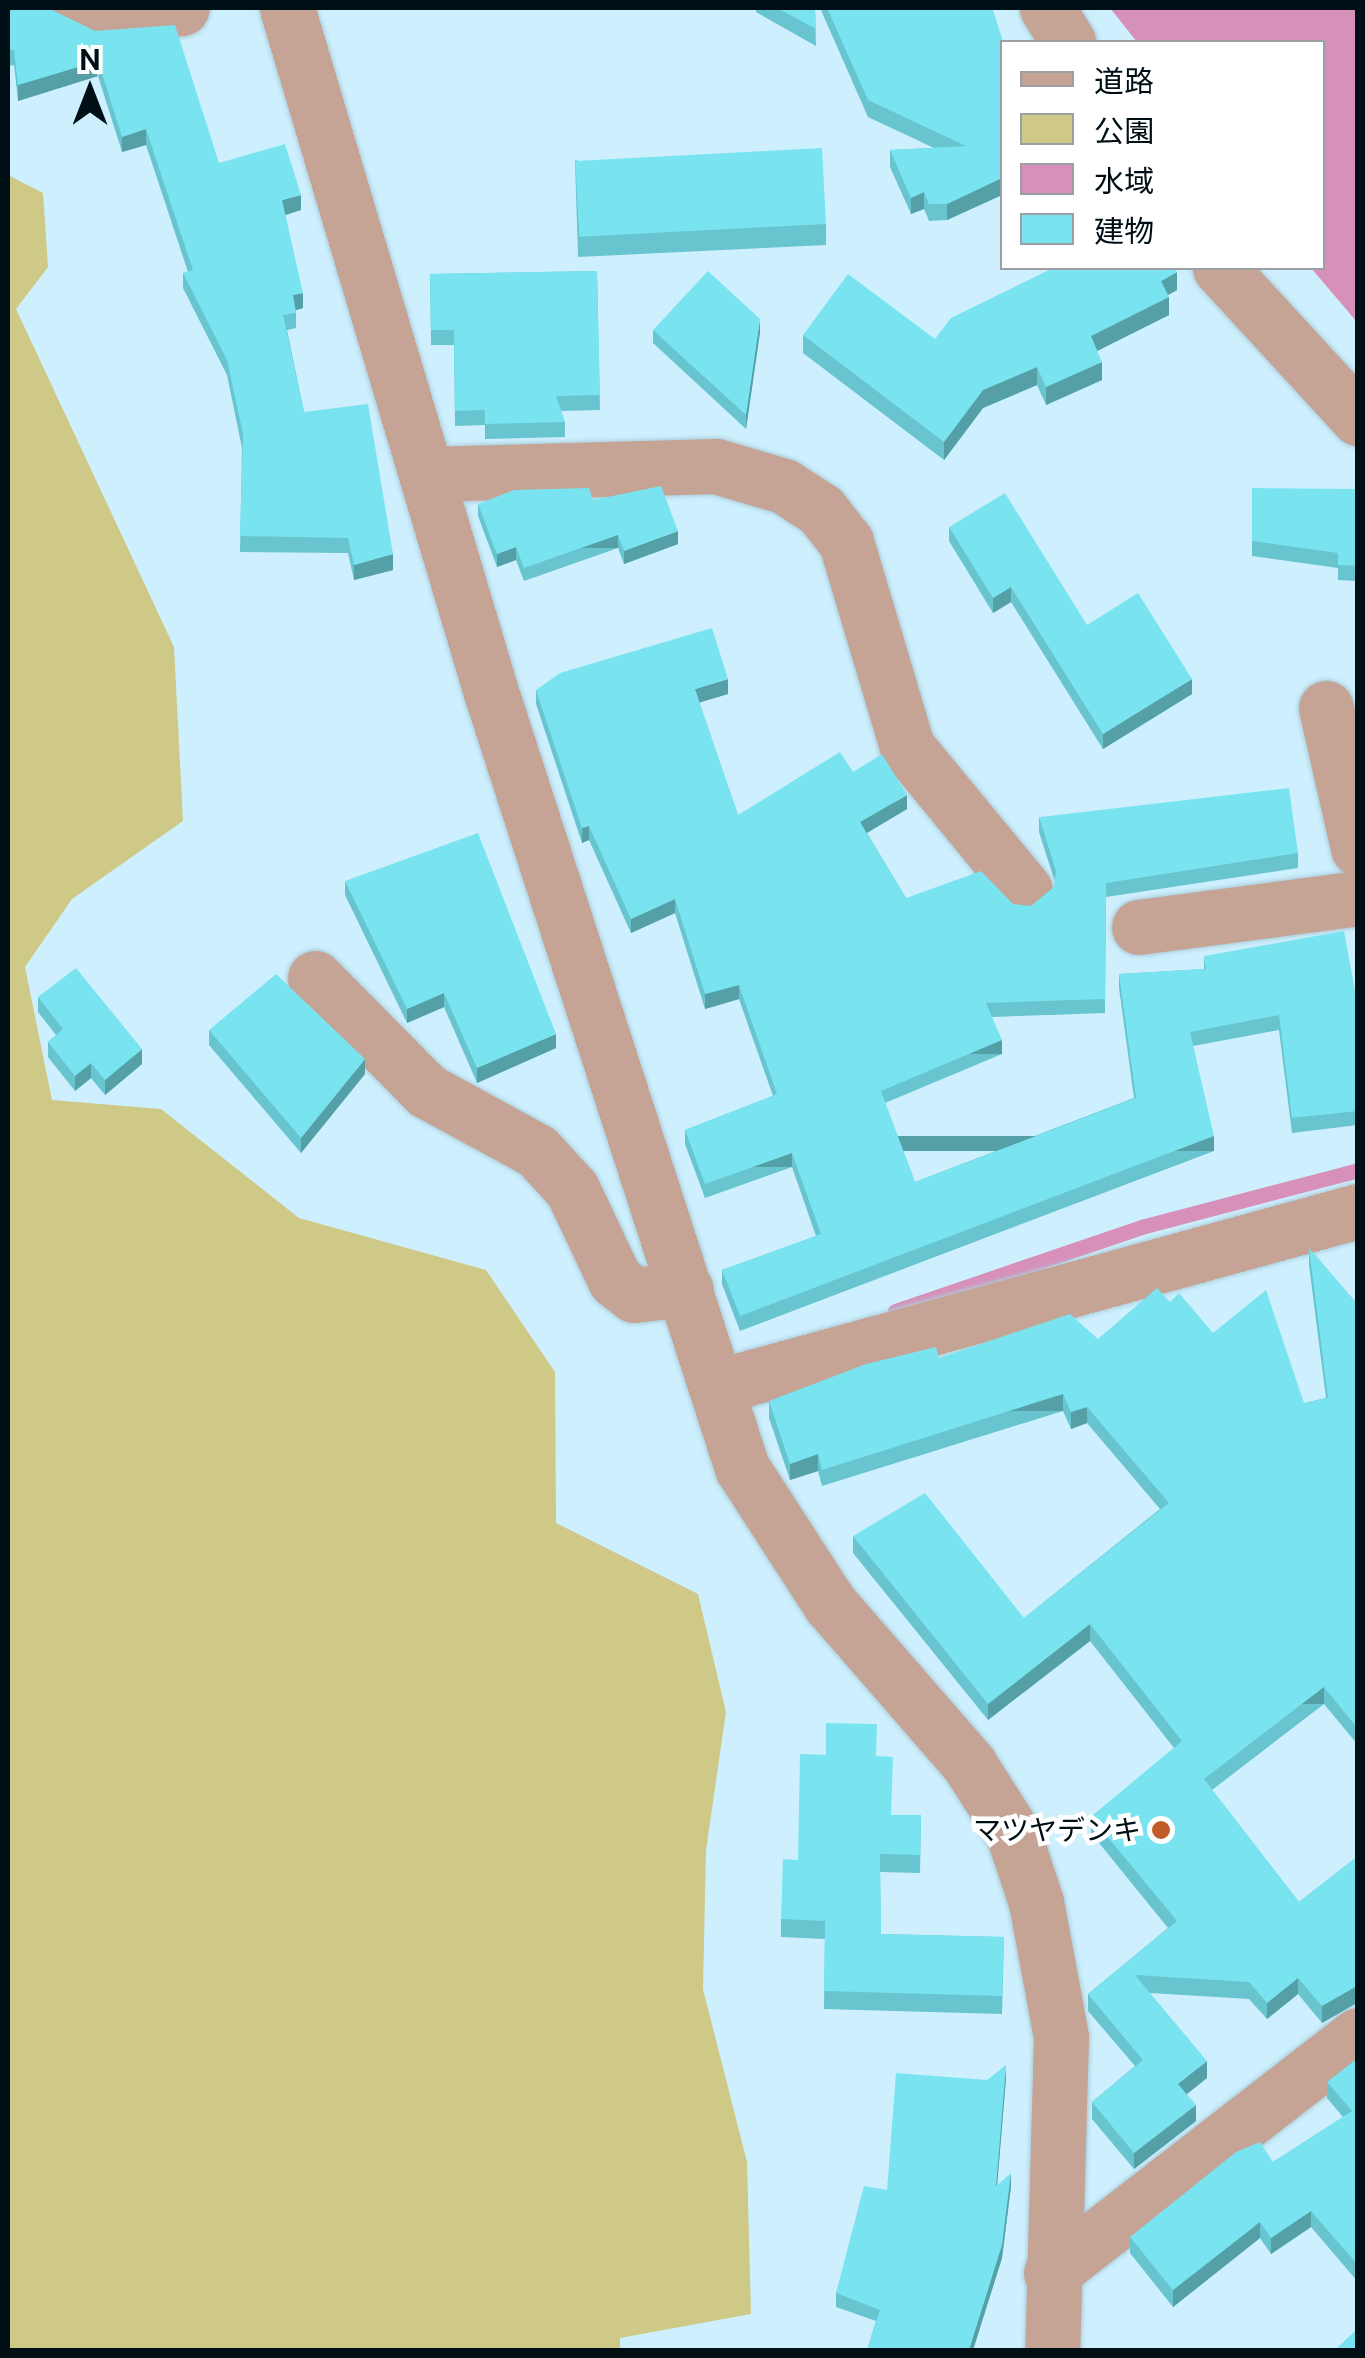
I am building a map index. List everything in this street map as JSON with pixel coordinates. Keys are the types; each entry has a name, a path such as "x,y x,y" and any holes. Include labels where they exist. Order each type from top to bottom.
{"street":[{"path":"77,8 103,16 182,8"},
{"path":"287,8 426,474 742,1468 792,1553 968,1764 1013,1833 1062,2037 1051,2273 1052,2350"},
{"path":"1046,8 1067,40"},
{"path":"1222,270 1358,418"},
{"path":"426,474 716,466 784,486 821,510 846,542 908,747 1025,890"},
{"path":"1326,708 1358,848"},
{"path":"1139,927 1358,898"},
{"path":"315,978 427,1092 537,1151 572,1189 615,1280 634,1294 686,1289"},
{"path":"716,1387 1358,1211"},
{"path":"1051,2273 1358,2035"}],"green space":[{"path":"8,175 43,193 48,267 16,309 174,647 183,821 72,899 25,967 52,1100 161,1109 299,1218 486,1270 555,1372 556,1523 698,1594 726,1712 706,1850 703,1989 747,2162 751,2314 620,2338 620,2350 8,2350"}],"water":[{"path":"1110,8 1357,8 1357,322 1313,270 1325,270 1325,40 1135,40"}],"building":[{"path":"8,8 48,8 95,31 175,25 219,163 285,144 301,195 282,200 303,293 293,295 296,313 283,315 304,412 368,404 393,554 354,565 348,538 240,536 243,434 227,360 183,273 193,270 146,129 122,137 98,61 18,85 14,50 8,50"},
{"path":"777,8 815,8 816,29"},
{"path":"827,8 992,8 1002,40 1000,179 947,204 929,204 924,192 911,198 890,150 966,146 868,100"},
{"path":"822,148 826,224 579,237 575,161"},
{"path":"1049,270 1177,272 1161,281 1169,297 1091,336 1102,362 1046,387 1037,367 983,390 944,442 803,335 848,274 935,339 951,318"},
{"path":"597,271 600,395 556,396 565,422 485,424 485,410 455,411 454,330 431,330 430,274"},
{"path":"708,271 760,319 746,415 653,330"},
{"path":"661,486 678,531 624,551 618,535 524,568 516,547 497,554 478,504 514,490 589,488 593,500"},
{"path":"1252,488 1357,489 1358,566 1338,565 1338,553 1252,541"},
{"path":"1005,493 1087,625 1138,593 1192,679 1103,734 1011,587 993,598 949,527"},
{"path":"712,628 728,679 695,689 738,815 840,752 853,772 882,754 907,795 860,822 906,898 981,871 1013,904 1031,906 1054,887 1056,871 1039,817 1289,788 1298,853 1106,883 1105,999 986,1003 1002,1040 881,1091 915,1182 1136,1098 1119,974 1206,969 1204,956 1344,931 1358,1007 1358,1111 1292,1118 1279,1015 1190,1032 1214,1136 740,1316 722,1270 821,1234 792,1153 705,1184 685,1130 777,1094 739,985 705,994 675,899 631,919 589,826 582,828 536,690 560,673"},
{"path":"478,833 556,1034 477,1068 444,993 407,1009 345,881"},
{"path":"76,968 142,1049 105,1080 91,1063 75,1076 48,1042 63,1029 38,997"},
{"path":"276,974 365,1059 301,1138 209,1030"},
{"path":"1309,1248 1358,1305 1358,1729 1324,1687 1204,1779 1299,1902 1358,1856 1358,1988 1322,2006 1298,1978 1267,2003 1249,1982 1135,1975 1207,2061 1178,2084 1196,2105 1134,2153 1092,2102 1143,2060 1088,1994 1177,1921 1091,1817 1182,1741 1090,1624 988,1704 853,1536 925,1493 1024,1618 1169,1503 1087,1407 1071,1412 1063,1394 822,1470 818,1454 790,1464 769,1401 866,1364 936,1347 939,1358 1070,1314 1098,1339 1157,1288 1170,1302 1179,1293 1213,1333 1266,1290 1304,1403 1328,1398"},
{"path":"826,1723 877,1724 876,1756 893,1757 891,1815 921,1815 920,1855 880,1854 881,1934 1004,1937 1002,1996 824,1991 825,1921 781,1919 783,1859 798,1860 800,1754 826,1755"},
{"path":"1358,2058 1358,2265 1311,2211 1271,2238 1260,2222 1173,2290 1130,2237 1236,2152 1260,2142 1273,2162 1352,2111 1327,2082"},
{"path":"1006,2065 996,2186 1011,2173 1002,2245 969,2350 867,2350 880,2310 836,2293 864,2186 887,2190 896,2073 987,2080"},
{"path":"1358,2328 1358,2350 1335,2350"}],"waterway":[{"path":"895,1311 1145,1226 1358,1170"}],"place":[{"name":"マツヤデンキ","path":"1161,1830"}]}
